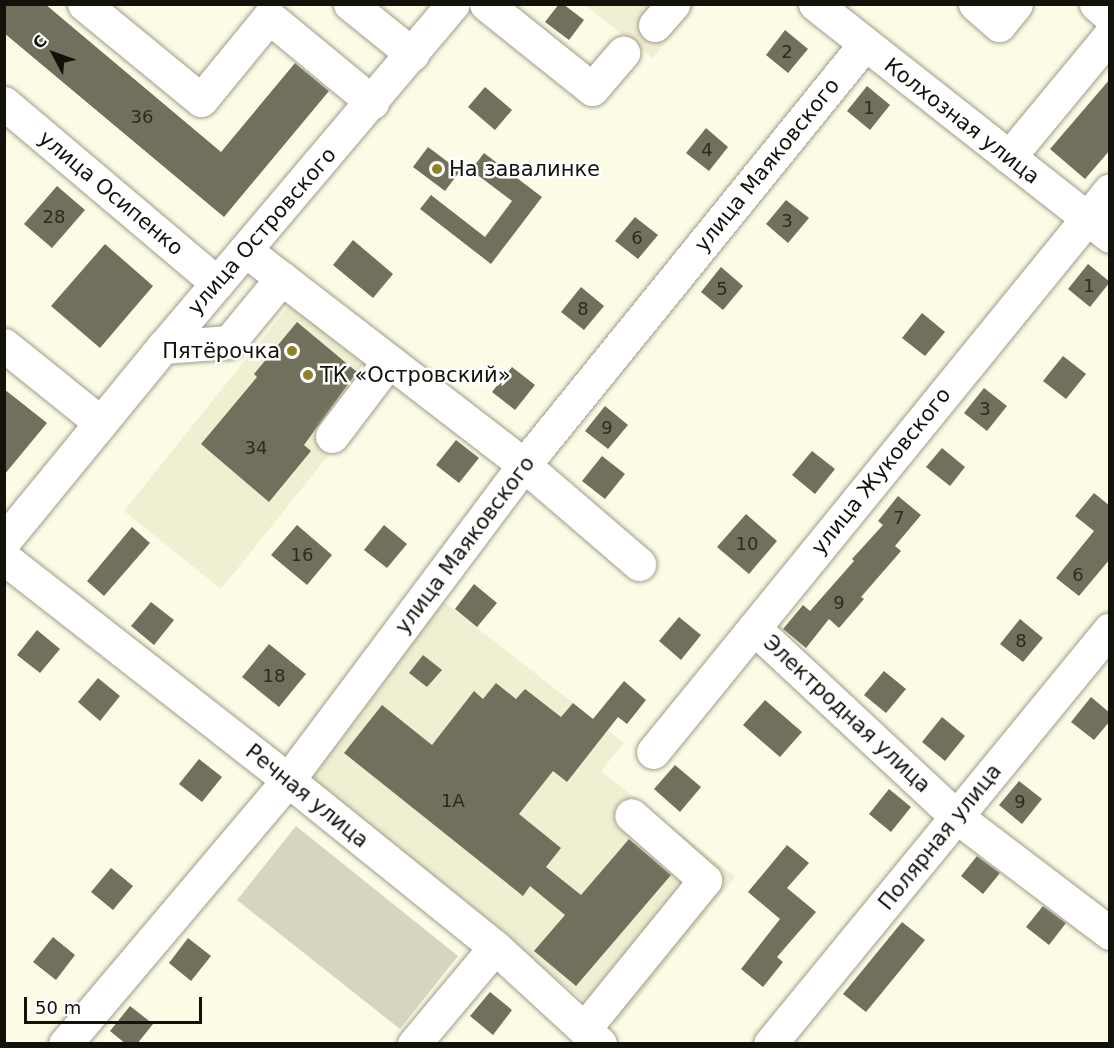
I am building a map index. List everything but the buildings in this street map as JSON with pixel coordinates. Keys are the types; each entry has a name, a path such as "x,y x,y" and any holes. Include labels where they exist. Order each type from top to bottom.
{"street":[{"path":"84,4 201,100 269,17 372,102"},
{"path":"350,4 384,15 412,54"},
{"name":"улица Островского","path":"4,542 163,347 453,4"},
{"path":"486,4 592,89 623,53"},
{"name":"Колхозная улица","path":"815,4 864,45 1098,227"},
{"path":"975,4 999,25 1016,4"},
{"path":"1096,4 1110,16"},
{"path":"1009,157 1110,35"},
{"name":"улица Маяковского","path":"65,1044 288,780 524,465 864,45"},
{"name":"улица Осипенко","path":"4,103 217,283"},
{"name":"улица Жуковского","path":"653,752 754,628 1098,227 1110,190"},
{"path":"245,250 524,465 639,564"},
{"path":"163,347 228,342 282,278"},
{"path":"4,345 101,423"},
{"path":"332,436 389,361"},
{"name":"Речная улица","path":"4,558 288,780 495,947 592,1036"},
{"name":"Электродная улица","path":"754,628 957,817 1110,933"},
{"name":"Полярная улица","path":"770,1044 1110,629"},
{"path":"592,1036 705,880 631,815"},
{"path":"414,1044 495,947"}],"shaded area":[{"path":"585,5 695,5 653,58"},
{"path":"295,298 392,376 221,589 124,511"},
{"path":"443,601 624,743 601,771 735,877 616,1026 303,779"},
{"path":"296,826 458,956 400,1029 237,900"}],"place":[{"name":"На завалинке","path":"437,169"},
{"name":"Пятёрочка","path":"292,351"},
{"name":"ТК «Островский»","path":"308,375"}]}
